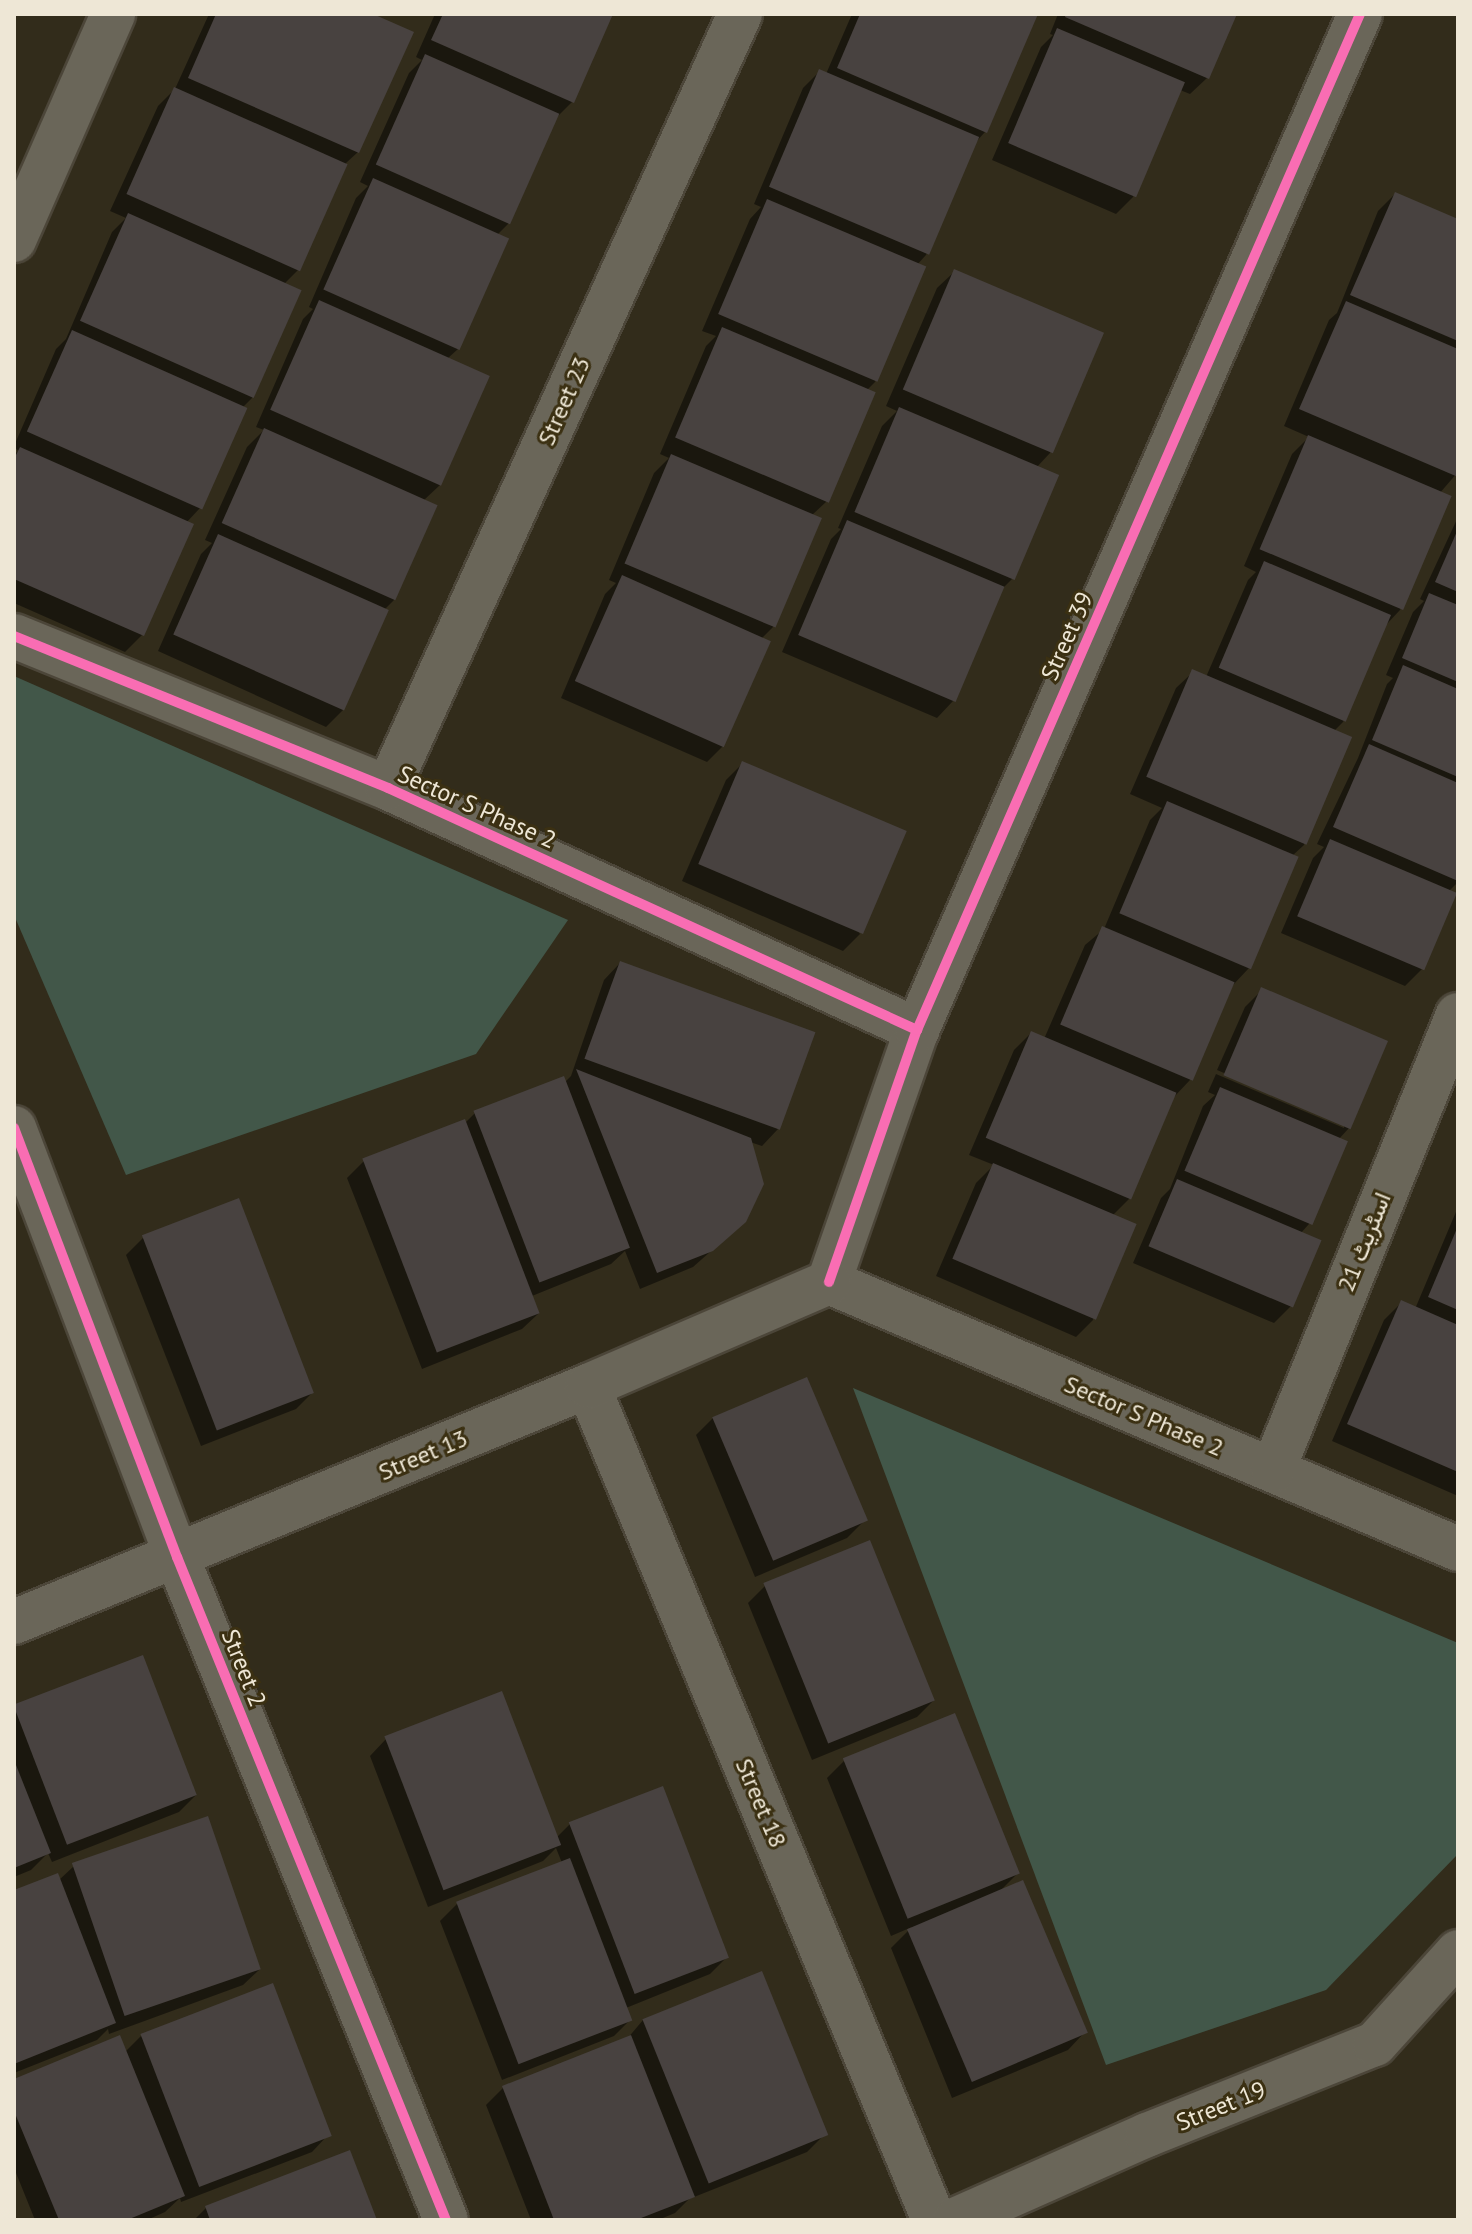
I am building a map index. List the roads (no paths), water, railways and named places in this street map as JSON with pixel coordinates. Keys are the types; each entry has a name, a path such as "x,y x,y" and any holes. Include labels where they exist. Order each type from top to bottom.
{"street":[{"path":"14,240 113,14"},
{"name":"Street 23","path":"388,788 740,14"},
{"name":"Street 39","path":"829,1282 917,1030 1360,14"},
{"name":"Sector S Phase 2","path":"14,636 388,788 917,1030"},
{"name":"اسٹریٹ 21","path":"1273,1470 1458,1015"},
{"name":"Street 2","path":"14,1128 177,1557 446,2220"},
{"name":"Sector S Phase 2","path":"829,1282 1458,1549"},
{"name":"Street 13","path":"14,1622 588,1386 829,1282"},
{"name":"Street 18","path":"588,1386 934,2220"},
{"name":"Street 19","path":"955,2220 1147,2135 1375,2044 1458,1952"}]}
